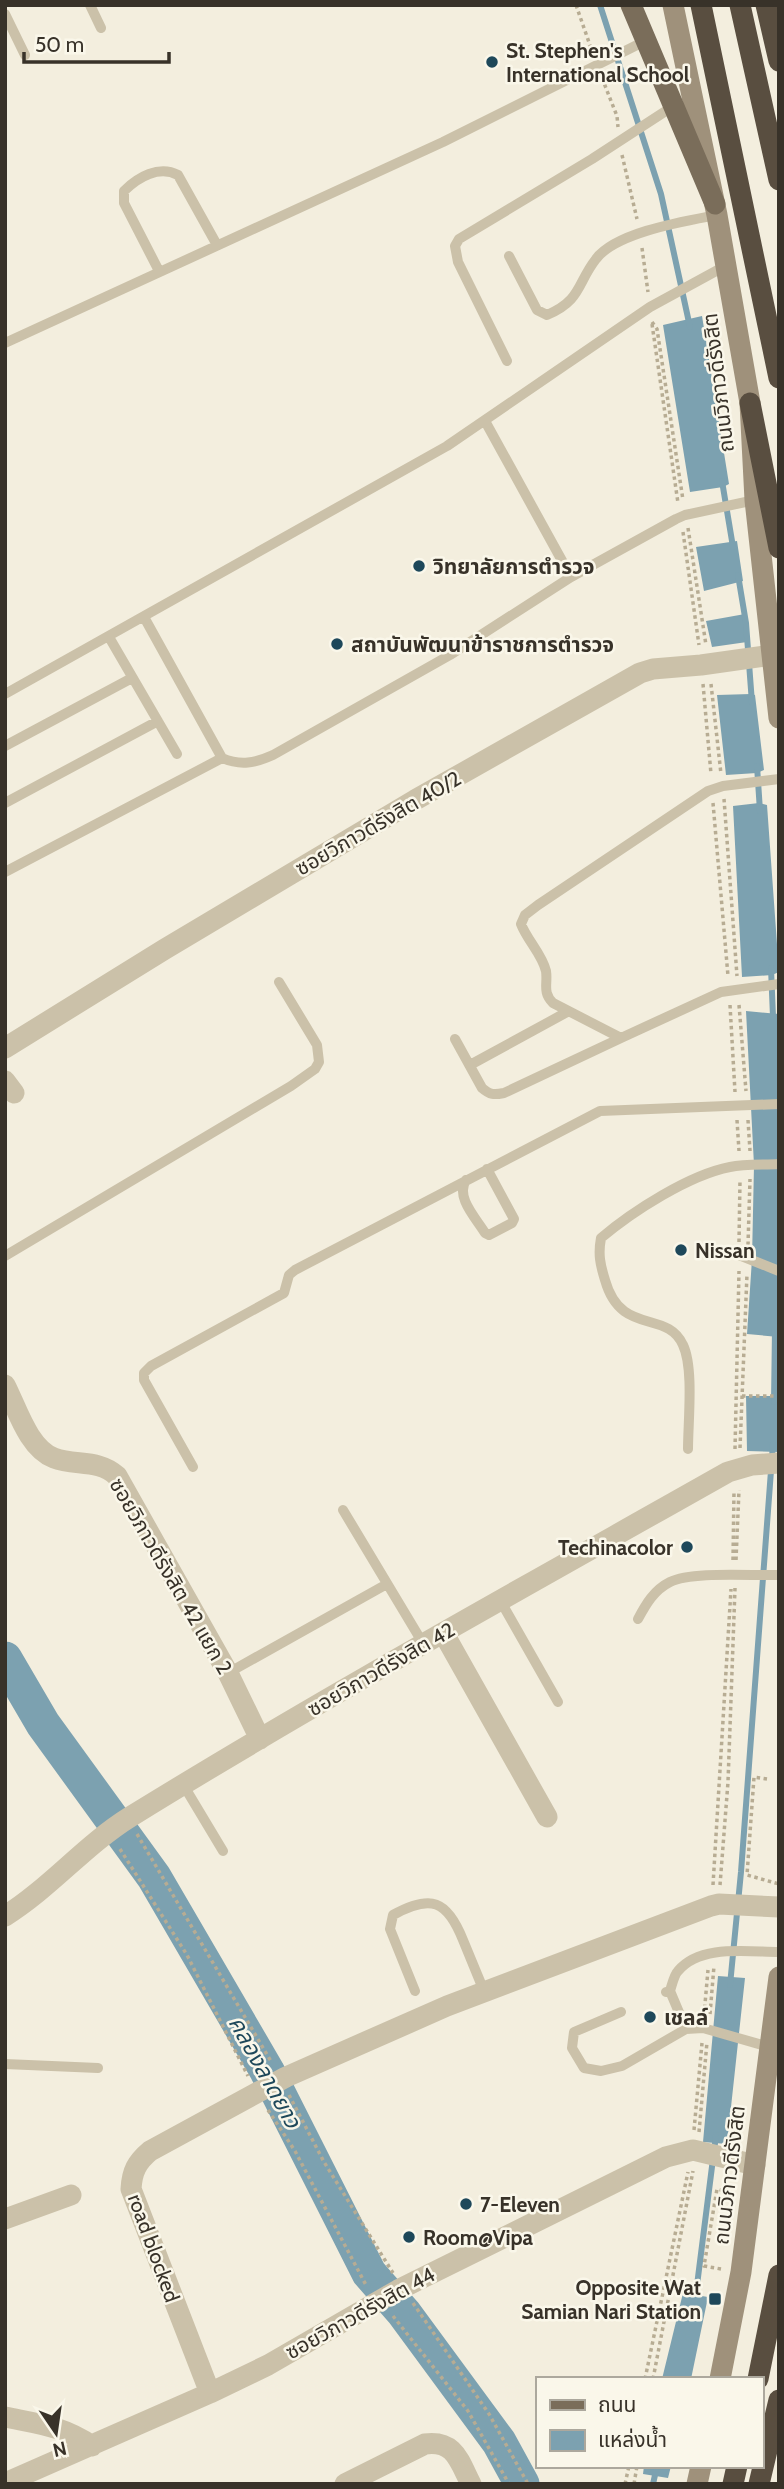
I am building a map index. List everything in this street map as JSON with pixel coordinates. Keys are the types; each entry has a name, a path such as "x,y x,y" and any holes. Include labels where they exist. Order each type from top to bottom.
{"highway":[{"path":"701,5 779,378"},
{"path":"740,5 779,180"},
{"path":"766,5 779,61"},
{"path":"750,403 779,548"},
{"path":"758,2377 779,2275"},
{"path":"763,2467 779,2400"}],"main road":[{"path":"631,5 675,105 716,209"},
{"name":"ถนนวิภาวดีรังสิต","path":"673,5 727,265 750,403 762,656 779,718"},
{"name":"ถนนวิภาวดีรังสิต","path":"720,2377 741,2272 779,1978"}],"street":[{"name":"ซอยวิภาวดีรังสิต 40/2","path":"5,1048 415,800 640,673 660,667 707,666 762,656"},
{"name":"ซอยวิภาวดีรังสิต 42 แยก 2","path":"5,1385 34,1442 44,1452 55,1458 109,1469 117,1476 228,1673 260,1739"},
{"name":"ซอยวิภาวดีรังสิต 42","path":"5,1916 109,1832 260,1739 500,1600 737,1469 773,1463"},
{"path":"443,1634 547,1817"},
{"path":"718,1905 779,1907"},
{"name":"road blocked","path":"210,2393 131,2189 132,2174 139,2160 150,2151 283,2077 484,1991 718,1905"},
{"name":"ซอยวิภาวดีรังสิต 44","path":"5,2483 93,2446 268,2365 380,2306 400,2289 666,2157 695,2150 755,2165"},
{"path":"5,2219 71,2195"},
{"path":"5,2417 74,2433 93,2446"},
{"path":"345,2484 425,2444 439,2442 449,2447 456,2455 471,2484"}],"lane":[{"path":"90,5 101,28"},
{"path":"5,14 25,55"},
{"path":"5,343 443,142 647,40"},
{"path":"508,360 458,262 455,246 459,239 620,143 675,105"},
{"path":"159,271 124,203 124,191 134,182 156,172 169,170 178,175 217,245"},
{"path":"509,256 537,310 547,315 575,297 596,258 607,248 640,233 716,209"},
{"path":"5,694 447,446 650,307 727,265"},
{"path":"485,422 571,577"},
{"path":"144,617 222,758 242,764 257,762 450,655 571,577 683,516 755,500"},
{"path":"109,637 177,754"},
{"path":"5,746 132,678"},
{"path":"5,803 158,721"},
{"path":"5,872 222,758"},
{"path":"621,1038 548,998 545,992 545,968 521,924 525,915 718,788 779,779"},
{"path":"5,1256 315,1069 319,1062 317,1045 279,982"},
{"path":"454,1040 482,1088 488,1094 495,1095 505,1093 706,998 734,989 777,984"},
{"path":"470,1065 569,1011"},
{"path":"193,1467 144,1380 144,1373 148,1368 284,1293 289,1275 295,1270 600,1111 779,1104"},
{"path":"688,1448 689,1368 683,1344 668,1326 639,1321 622,1311 609,1293 598,1255 601,1238 667,1194 710,1172 779,1164"},
{"path":"466,1180 462,1195 489,1235 512,1223 514,1219 487,1169"},
{"path":"746,1257 779,1271"},
{"path":"344,1510 424,1644"},
{"path":"638,1619 650,1597 670,1582 694,1577 776,1575"},
{"path":"228,1673 387,1584"},
{"path":"500,1600 558,1702"},
{"path":"184,1786 223,1851"},
{"path":"415,1992 390,1929 393,1915 411,1905 425,1902 438,1904 455,1920 484,1991"},
{"path":"686,2029 668,1992 678,1971 697,1957 716,1953 779,1952"},
{"path":"621,2012 574,2032 572,2048 583,2068 601,2071 622,2066 686,2029 708,2029 769,2047"},
{"path":"5,2064 98,2067"}],"path":[{"path":"576,5 595,66 617,116 620,143 640,233 652,322 657,329 707,666 745,1104 749,1166 746,1257 728,1783 718,1905"},
{"path":"683,516 707,666 749,1166 737,1406 741,1406 741,1396 779,1396"},
{"path":"737,1379 737,1469"},
{"path":"718,1905 734,1576"},
{"path":"767,1779 754,1777 747,1875 779,1884"},
{"path":"128,1819 283,2077 324,2162 365,2231 400,2289 489,2414 528,2484"},
{"path":"109,1832 187,1955 256,2093 295,2151 370,2293 468,2411 509,2484"},
{"path":"653,2377 695,2150 716,1953"},
{"path":"645,2377 695,2150"},
{"path":"705,2266 717,2189"}],"water":[{"path":"702,316 729,484 690,492 663,325"},
{"path":"737,541 743,581 704,591 696,547"},
{"path":"745,614 747,642 712,647 706,621"},
{"path":"717,695 755,695 764,770 726,775"},
{"path":"759,803 767,805 779,972 742,977 733,806"},
{"path":"746,1011 779,1014 779,1337 747,1334 754,1165"},
{"path":"746,1396 779,1396 779,1452 747,1451"},
{"path":"718,1976 745,1978 727,2144 703,2142"},
{"path":"683,2293 708,2297 691,2377 662,2377"},
{"path":"644,2468 670,2468 668,2478 643,2474"}],"waterway":[{"path":"600,5 661,194 690,327"},
{"path":"722,481 733,547"},
{"path":"738,575 746,623 752,703"},
{"path":"757,766 760,811"},
{"path":"771,968 773,1017"},
{"path":"774,1402 775,1329"},
{"path":"730,1985 773,1444"},
{"name":"คลองลาดยาว","path":"5,1659 43,1724 154,1877 267,2071 369,2273 404,2313 499,2442 522,2484"},
{"path":"695,2301 716,2135"},
{"path":"653,2484 657,2468"}],"place":[{"name":"St. Stephen's International School","path":"492,62"},
{"name":"วิทยาลัยการตำรวจ","path":"419,566"},
{"name":"สถาบันพัฒนาข้าราชการตำรวจ","path":"337,644"},
{"name":"Nissan","path":"681,1250"},
{"name":"Techinacolor","path":"687,1547"},
{"name":"เชลล์","path":"650,2017"},
{"name":"7-Eleven","path":"466,2204"},
{"name":"Room@Vipa","path":"409,2237"},
{"name":"Opposite Wat Samian Nari Station","path":"715,2299"}]}
